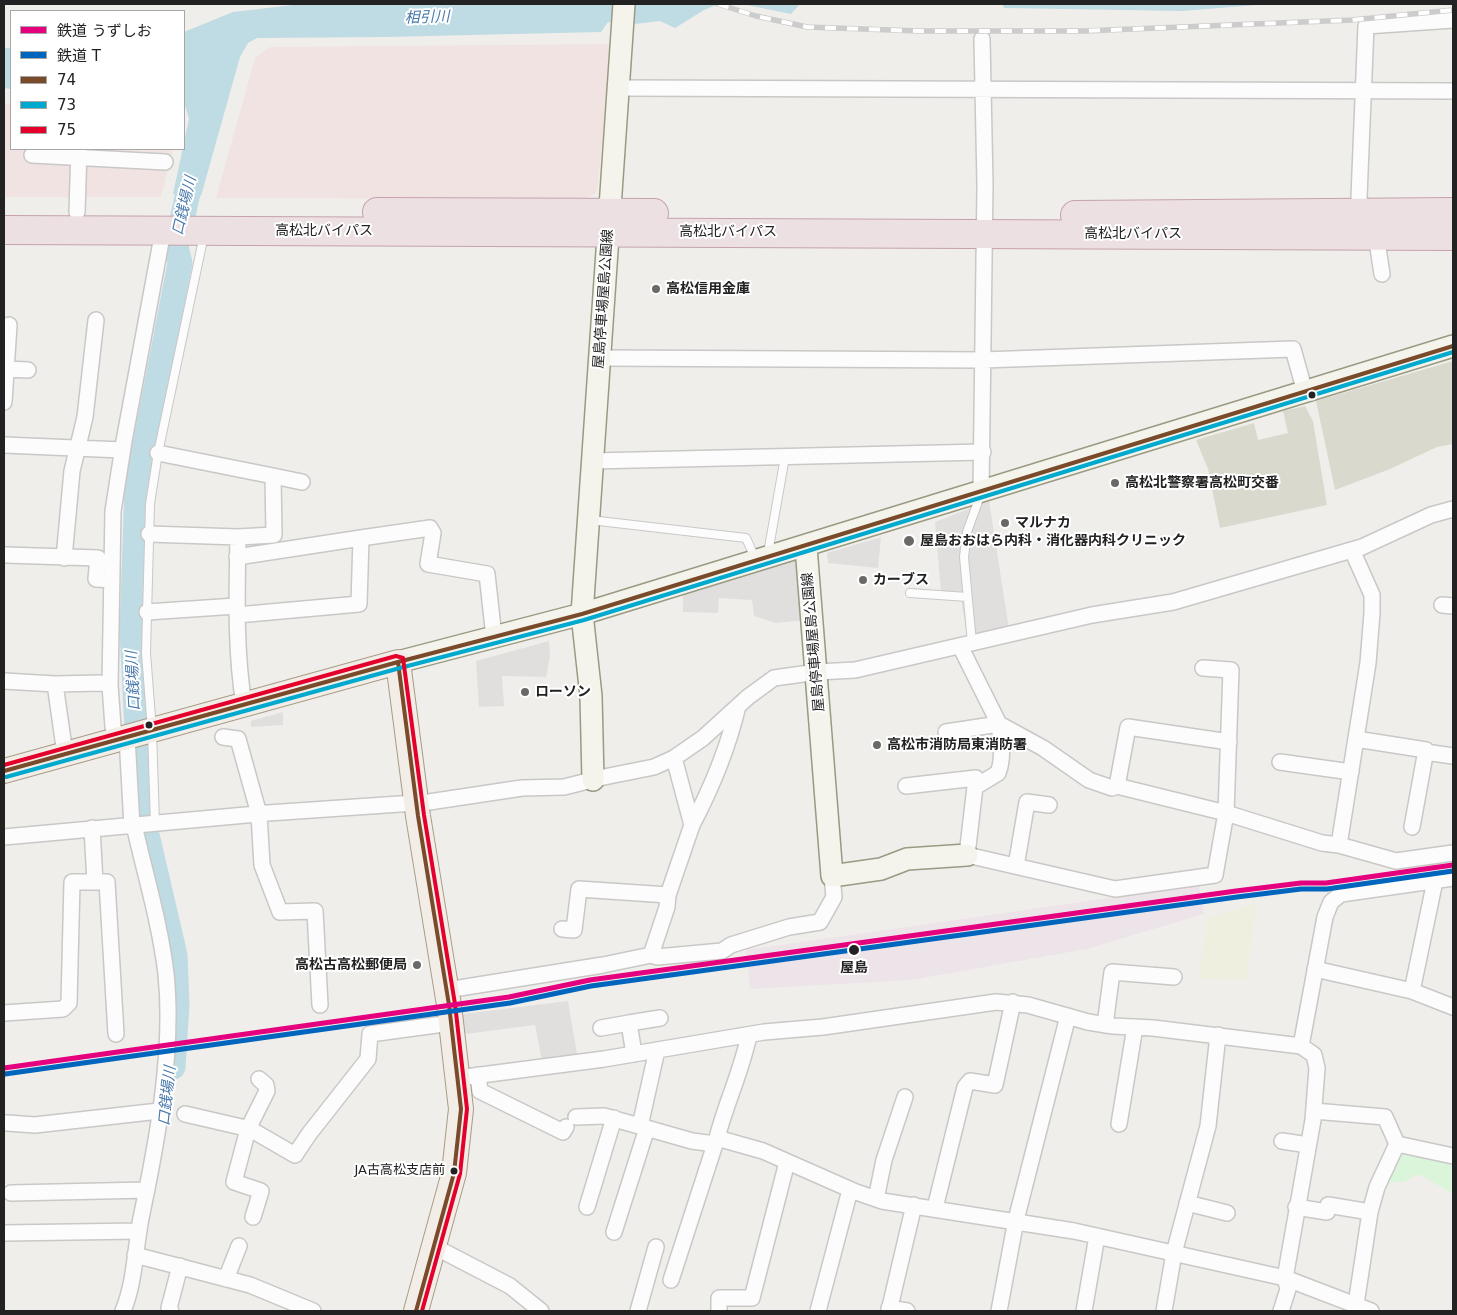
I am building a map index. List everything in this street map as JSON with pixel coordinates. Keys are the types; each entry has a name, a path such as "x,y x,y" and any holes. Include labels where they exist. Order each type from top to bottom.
{"highway":[{"name":"高松北バイパス","path":"4,212 77,212 168,225"},
{"name":"高松北バイパス","path":"983,225 1361,212 1453,212"},
{"name":"高松北バイパス","path":"4,230 168,225 610,223 983,225 1376,236 1453,236"}],"main road":[{"name":"屋島停車場屋島公園線","path":"593,780 591,696 582,614 620,88 624,4"},
{"path":"4,771 398,662 582,614 806,547 1453,346"},
{"name":"屋島停車場屋島公園線","path":"806,547 832,876"},
{"path":"398,662 416,802 451,1023 468,1076 461,1108 459,1148 435,1247 416,1311"},
{"path":"832,876 881,869 907,858 967,855"}],"street":[{"path":"1382,274 1376,236 1361,212 1359,197 1366,26 1453,20"},
{"path":"981,492 983,360 982,39"},
{"path":"620,88 1453,92"},
{"path":"32,155 79,153 165,162"},
{"path":"77,212 79,153"},
{"path":"123,1311 136,1255 147,1190 159,1111 168,1028 166,974 162,943 134,825 134,735 113,727 110,685 113,511 122,450 168,225"},
{"path":"64,558 72,471 79,449 85,417 96,320"},
{"path":"4,392 9,325"},
{"path":"600,358 983,360 1293,349 1305,392"},
{"path":"6,359 28,370"},
{"path":"4,444 122,450"},
{"path":"592,461 982,452"},
{"path":"158,453 302,482"},
{"path":"273,476 275,551"},
{"path":"4,837 92,828 416,802 522,788 564,787 654,767 674,758 703,738 738,706 774,678 817,672 855,670 1092,615 1173,602 1352,550 1431,515 1453,509"},
{"path":"238,557 430,528 433,532 428,564 487,574 494,637"},
{"path":"149,534 238,537 274,535"},
{"path":"238,537 236,611 244,705"},
{"path":"147,612 236,611 359,604 361,538"},
{"path":"1340,845 1368,662 1372,595 1352,550"},
{"path":"6,555 98,558 96,579 112,580"},
{"path":"966,645 999,724 1000,767 998,773 975,787"},
{"path":"906,786 976,778 967,855 1115,889 1215,875 1226,813 1231,670 1202,668"},
{"path":"4,681 56,684 100,683 110,685"},
{"path":"56,684 65,754"},
{"path":"651,955 668,907 668,895 692,825 711,790 730,740 738,706"},
{"path":"946,732 999,724 1043,748 1089,780 1112,788 1117,786 1226,813 1322,843 1340,845 1396,861 1453,853"},
{"path":"1117,786 1128,727 1229,742"},
{"path":"223,737 238,739 259,814 262,865 280,912 315,911 320,1005"},
{"path":"1356,739 1453,756"},
{"path":"1412,826 1426,752"},
{"path":"674,758 692,825"},
{"path":"1280,762 1351,772"},
{"path":"1016,866 1027,802 1049,804"},
{"path":"92,828 95,882"},
{"path":"446,990 603,965 651,955 657,957 722,951 731,945 789,927 820,922 834,897 832,876"},
{"path":"1301,1046 1325,917 1330,902 1341,894 1453,878"},
{"path":"1412,991 1434,881"},
{"path":"4,1013 63,1009 69,1003 72,882 107,882 116,1034"},
{"path":"562,929 574,930 579,889 668,895"},
{"path":"1315,969 1412,991 1453,1007"},
{"path":"1105,1025 1112,972 1174,976"},
{"path":"468,1076 634,1054 749,1035 823,1027 996,1002 1014,1002 1105,1025 1218,1035 1301,1046 1314,1055 1317,1068 1314,1111 1284,1278 1288,1289 1281,1311"},
{"path":"935,1208 965,1087 970,1081 995,1084 1014,1002"},
{"path":"999,1311 1016,1220 1068,1016"},
{"path":"601,1028 660,1018"},
{"path":"185,1114 248,1129 295,1156 309,1134 368,1058 370,1034 451,1023"},
{"path":"630,1023 634,1054"},
{"path":"1118,1124 1135,1027"},
{"path":"671,1280 724,1112 744,1062 749,1035"},
{"path":"1164,1311 1174,1253 1208,1126 1218,1035"},
{"path":"614,1232 644,1127 657,1050"},
{"path":"468,1076 480,1091 563,1132 571,1122 604,1116 692,1141 716,1141 763,1151 850,1190 876,1199 1016,1220 1174,1253 1284,1278 1361,1309 1370,1212 1377,1187 1396,1144 1384,1117 1314,1111"},
{"path":"253,1216 261,1191 234,1182 248,1129 267,1091 266,1084 259,1079"},
{"path":"876,1199 884,1160 905,1098"},
{"path":"7,1123 35,1125 159,1111"},
{"path":"587,1207 614,1118"},
{"path":"1282,1141 1308,1145"},
{"path":"1396,1144 1453,1156"},
{"path":"719,1311 719,1298 752,1298 787,1162"},
{"path":"11,1193 147,1190"},
{"path":"818,1311 850,1190"},
{"path":"1187,1203 1227,1213"},
{"path":"907,1311 889,1310 914,1205"},
{"path":"1296,1207 1327,1212 1328,1205 1370,1212"},
{"path":"4,1233 139,1232"},
{"path":"1084,1311 1097,1236"},
{"path":"226,1279 239,1246"},
{"path":"435,1247 510,1286 541,1311"},
{"path":"638,1311 656,1247"},
{"path":"136,1255 250,1285 276,1304 313,1311"},
{"path":"171,1311 169,1308 180,1266"}],"lane":[{"path":"154,824 134,735 146,653 152,488 204,225"},
{"path":"762,560 785,457"},
{"path":"966,645 967,597 964,557 967,532 981,492"},
{"path":"588,520 746,538 762,560"},
{"path":"910,593 967,597"}],"shaded area":[{"path":"612,44 597,192 586,199 216,198 255,58 270,47"},
{"path":"4,104 10,104 10,150 173,150 161,197 4,197"},
{"path":"1453,361 1453,444 1437,447 1390,469 1335,490 1316,401"},
{"path":"1305,406 1313,421 1327,505 1220,528 1208,469 1196,440 1254,423 1258,440 1288,433 1283,411"},
{"path":"989,501 1009,629 968,641 960,593 941,592 935,522"},
{"path":"881,537 878,568 828,563 827,553"},
{"path":"800,557 805,620 776,623 754,616 752,600 719,598 718,613 683,612 683,593"},
{"path":"549,641 550,655 546,677 502,676 504,706 479,707 476,661"},
{"path":"283,712 283,725 251,727 251,721"},
{"path":"1199,885 1204,914 1087,949 911,980 750,989 746,950"},
{"path":"568,1001 577,1054 542,1061 535,1025 458,1035 455,1015"}],"green space":[{"path":"1256,904 1247,980 1199,979 1207,918"},
{"path":"1400,1152 1453,1163 1453,1194 1419,1174 1403,1182 1385,1182"}],"water":[{"name":"相引川","path":"302,4 719,4 704,10 675,28 660,21 635,24 608,22 601,32 257,38 248,43 240,57 201,196 173,194 182,150 185,150 185,138 189,119 185,107 185,32 233,12"},
{"path":"742,4 800,4 791,14"},
{"path":"1002,4 1269,4 1182,11 1004,8"},
{"path":"4,48 10,48 10,89 4,88"}],"waterway":[{"name":"口銭場川","path":"173,1067 177,1005 175,955 141,809 132,632 137,486 180,263 176,247 195,161"}],"railway":[{"path":"718,4 756,16 807,27 919,31 1084,31 1352,20 1453,10"}],"rail line":[{"name":"うずしお","path":"4,1068 509,997 590,980 1236,891 1301,883 1326,883 1453,865"},
{"name":"T","path":"5,1074 510,1003 591,986 1237,897 1301,889 1327,889 1453,871"}],"transit line":[{"name":"74","path":"4,771 398,662 582,614 1453,346"},
{"name":"73","path":"6,777 400,668 584,620 1453,352"},
{"name":"75","path":"4,765 396,656 403,658 424,815 455,1004 467,1109 460,1174 422,1311"},
{"name":"74","path":"398,662 418,816 449,1005 461,1109 454,1173 416,1311"}],"place":[{"name":"高松信用金庫","path":"656,289"},
{"name":"高松北警察署高松町交番","path":"1115,483"},
{"name":"マルナカ","path":"1005,523"},
{"name":"屋島おおはら内科・消化器内科クリニック","path":"909,541"},
{"name":"カーブス","path":"863,580"},
{"name":"ローソン","path":"525,692"},
{"name":"高松市消防局東消防署","path":"877,745"},
{"name":"屋島","path":"854,950"},
{"name":"高松古高松郵便局","path":"417,965"},
{"name":"JA古高松支店前","path":"454,1171"}]}
